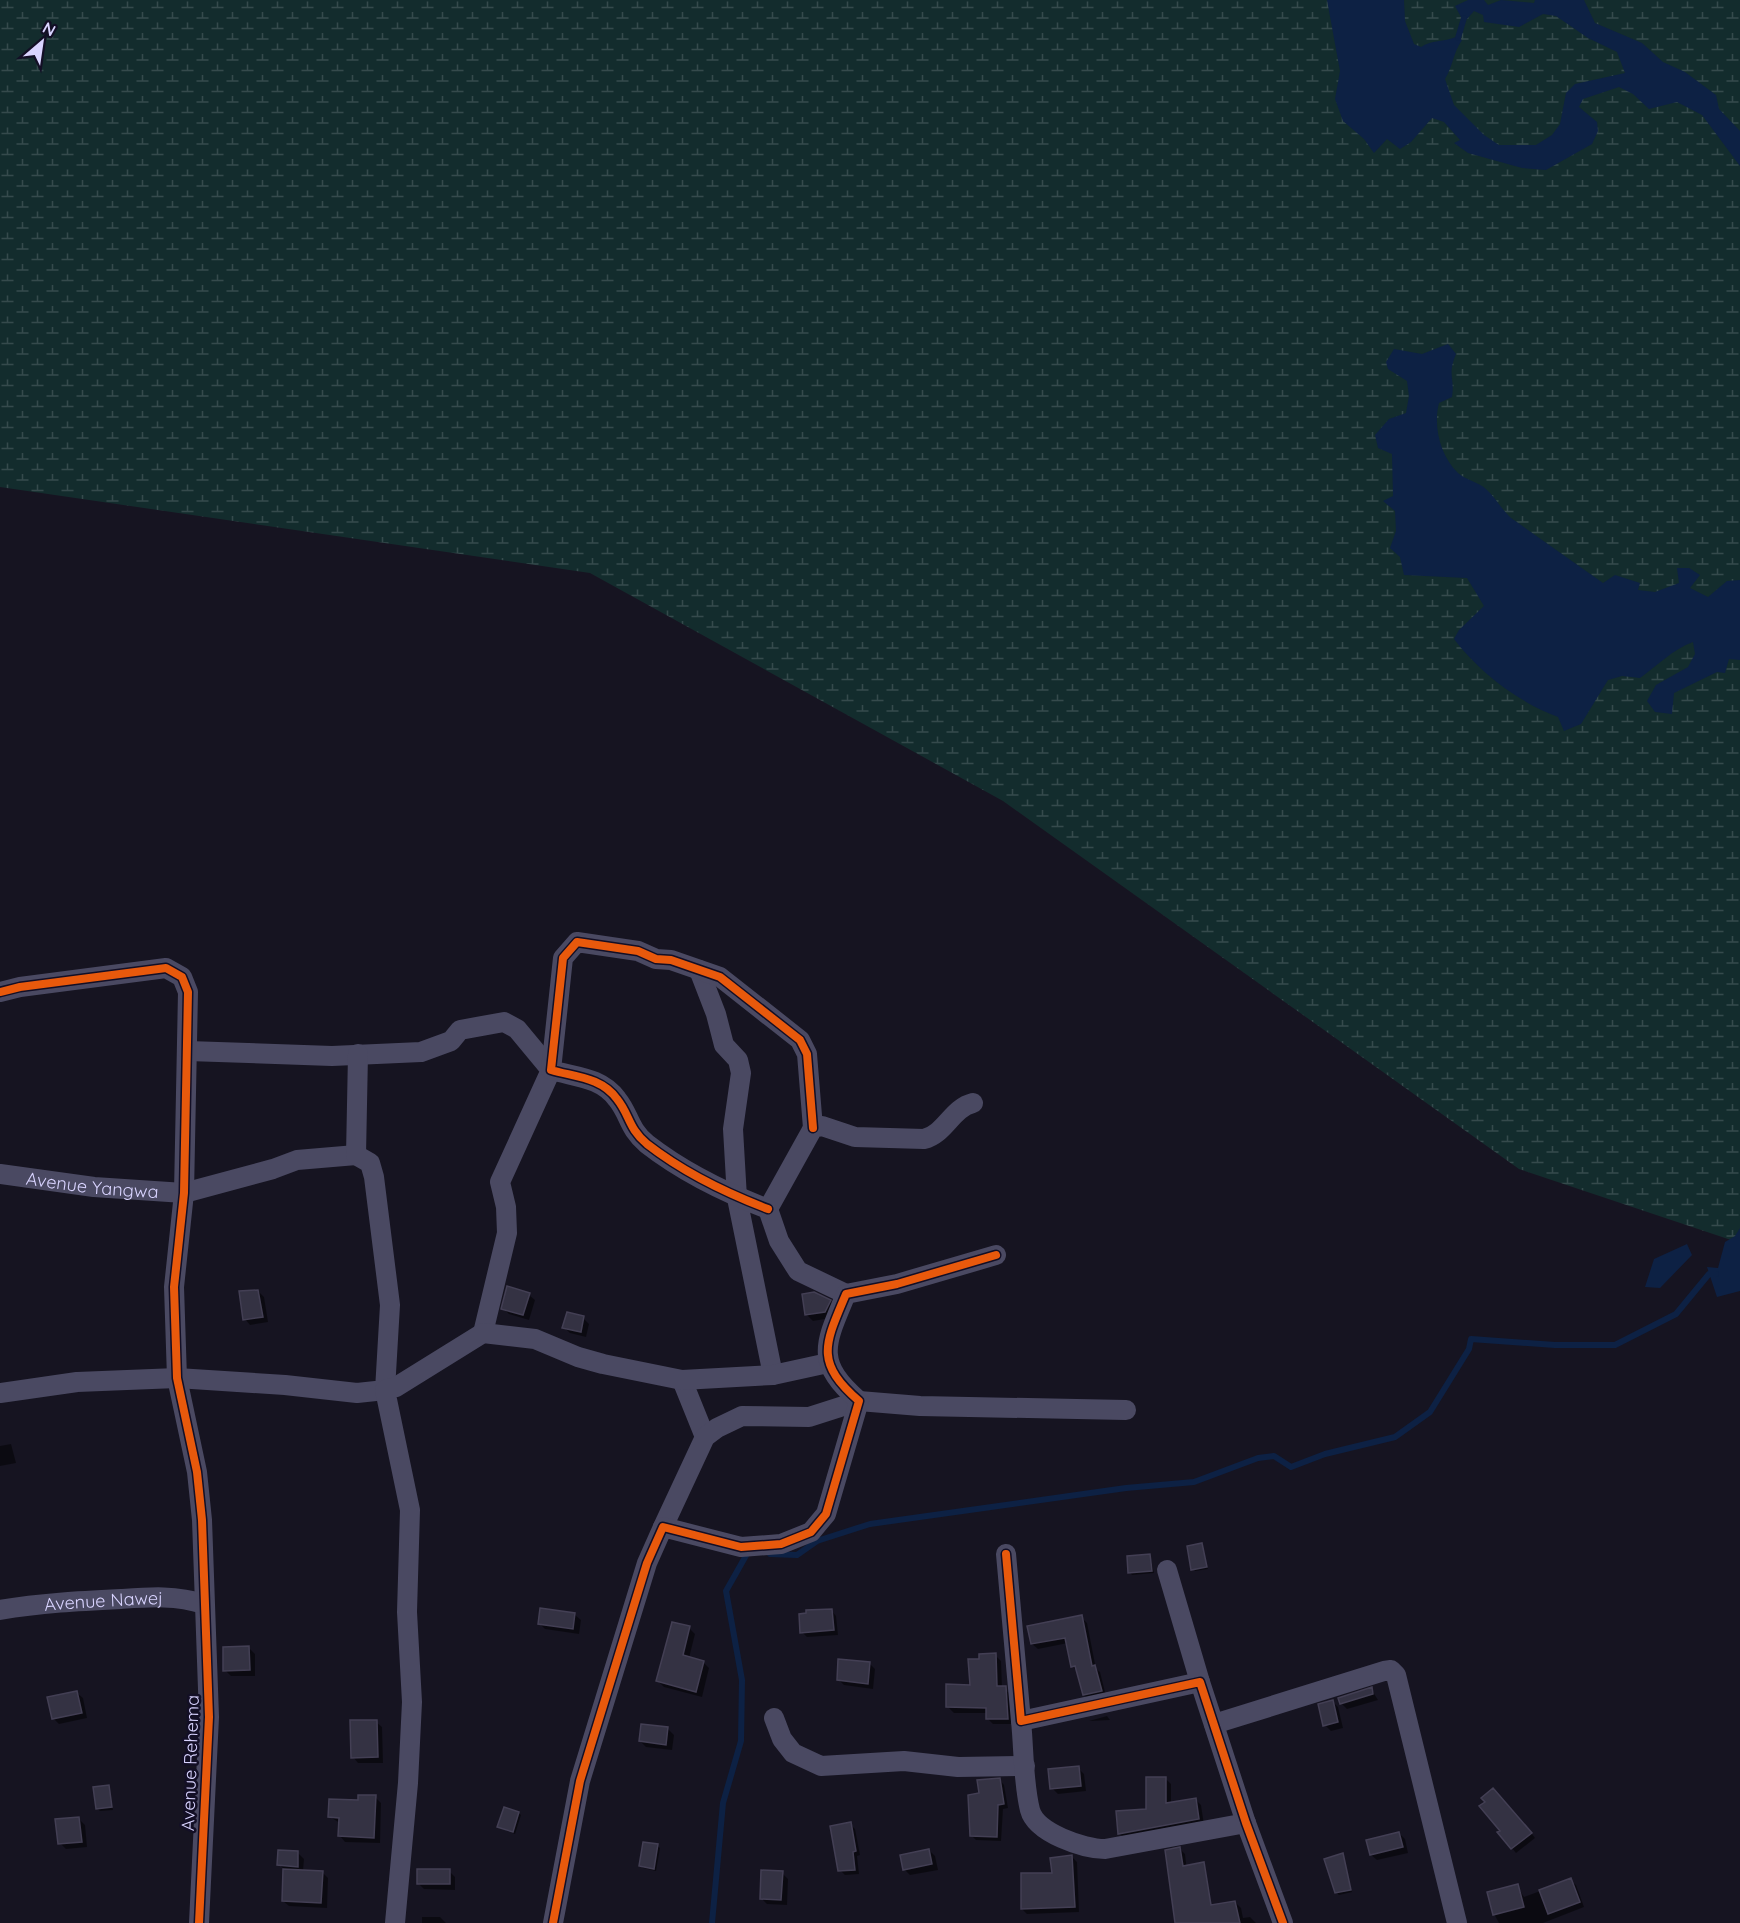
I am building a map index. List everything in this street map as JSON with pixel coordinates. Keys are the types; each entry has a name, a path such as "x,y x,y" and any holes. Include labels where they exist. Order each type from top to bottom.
{"street":[{"path":"483,1333 507,1233 506,1207 500,1182 551,1070 563,958 577,942 638,951 656,959 671,960 720,977 800,1040 807,1054 813,1128 768,1209 779,1241 798,1271 846,1294 897,1284 996,1255"},
{"name":"Avenue Rehema","path":"0,992 20,987 166,968 182,977 188,992 184,1193 174,1287 177,1378 197,1472 202,1520 209,1717 199,1923"},
{"path":"699,969 716,1014 724,1045 738,1060 741,1073 734,1129 737,1198 773,1375"},
{"path":"188,1051 332,1056 421,1052 451,1041 460,1030 504,1022 517,1029 551,1070 593,1079 605,1087 618,1099 632,1129 647,1143 737,1198 768,1209"},
{"path":"358,1054 356,1155 370,1163 374,1177 389,1293 385,1390 410,1510 407,1612 412,1702 408,1783 394,1923"},
{"path":"813,1128 822,1126 855,1137 924,1139 933,1135 960,1108 973,1103"},
{"name":"Avenue Yangwa","path":"0,1174 94,1187 184,1193 297,1160 356,1155"},
{"path":"846,1294 830,1332 828,1363 839,1384 859,1401"},
{"path":"0,1393 77,1382 177,1378 357,1393 385,1390 396,1388 483,1333 535,1339 586,1360 682,1380 773,1375 828,1363"},
{"path":"682,1380 705,1437"},
{"path":"663,1527 741,1547 781,1544 811,1532 826,1514 859,1401"},
{"path":"553,1923 580,1781 647,1563 705,1437 717,1428 742,1416 809,1417 859,1401 920,1406 1126,1410"},
{"path":"1006,1554 1030,1812 1043,1826 1058,1836 1089,1849 1105,1849 1246,1823"},
{"path":"1167,1570 1200,1682 1246,1823 1283,1923"},
{"name":"Avenue Nawej","path":"0,1610 41,1603 156,1596 183,1597 204,1604"},
{"path":"1214,1724 1391,1670 1396,1675 1457,1923"},
{"path":"1021,1721 1200,1682"},
{"path":"774,1718 782,1739 792,1753 820,1766 904,1761 958,1767 1025,1766"}],"green space":[{"path":"0,0 1740,0 1740,1243 1519,1169 1003,801 590,573 0,487"}],"water":[{"path":"1327,0 1404,0 1405,21 1414,44 1421,47 1456,37 1462,40 1445,79 1454,105 1484,135 1499,145 1536,145 1552,135 1560,124 1566,93 1575,84 1625,73 1617,52 1588,38 1556,16 1543,14 1519,27 1484,22 1483,15 1474,11 1467,19 1461,17 1455,6 1468,0 1484,0 1488,5 1501,0 1534,3 1535,0 1584,0 1595,23 1642,43 1663,62 1685,72 1716,95 1719,109 1740,131 1740,166 1702,115 1677,102 1649,109 1633,94 1619,87 1583,99 1579,107 1597,122 1598,131 1592,144 1546,170 1522,168 1468,153 1454,143 1460,140 1444,122 1432,118 1411,142 1400,149 1387,139 1374,153 1364,139 1343,121 1335,99 1340,71"},
{"path":"1448,344 1456,354 1452,367 1452,397 1439,403 1437,412 1442,449 1458,473 1486,489 1511,518 1603,583 1615,575 1640,583 1638,590 1655,592 1679,583 1677,568 1689,568 1700,575 1690,588 1708,597 1727,581 1740,580 1740,660 1729,659 1725,673 1717,672 1674,693 1672,714 1655,712 1647,701 1656,685 1688,667 1695,654 1693,642 1672,653 1640,678 1622,676 1608,680 1581,724 1564,731 1558,717 1514,695 1488,675 1454,639 1459,630 1484,606 1467,578 1404,575 1400,557 1390,548 1396,531 1395,511 1383,501 1393,496 1392,454 1378,448 1375,435 1389,419 1406,413 1409,396 1407,381 1388,369 1386,362 1394,349 1422,354"},
{"path":"1740,1228 1740,1291 1717,1297 1707,1267 1718,1268 1725,1242 1735,1236"},
{"path":"1687,1244 1692,1255 1660,1288 1645,1287 1654,1259"}],"building":[{"path":"507,1286 530,1293 523,1315 501,1309"},
{"path":"258,1290 263,1317 243,1320 239,1291"},
{"path":"814,1292 831,1300 825,1312 805,1315 802,1294"},
{"path":"567,1312 584,1316 581,1332 562,1328"},
{"path":"1202,1543 1207,1567 1191,1570 1187,1546"},
{"path":"1150,1554 1152,1571 1128,1573 1127,1556"},
{"path":"540,1608 575,1613 573,1629 538,1624"},
{"path":"832,1609 834,1630 800,1633 799,1614 806,1613 806,1610"},
{"path":"1082,1615 1092,1666 1095,1665 1102,1691 1083,1695 1075,1666 1071,1667 1065,1638 1031,1644 1027,1626"},
{"path":"672,1622 690,1626 683,1655 704,1661 696,1692 656,1681"},
{"path":"249,1646 250,1670 223,1671 223,1647"},
{"path":"996,1653 997,1686 1006,1686 1008,1719 986,1719 986,1708 946,1707 946,1684 970,1685 968,1659 979,1659 979,1654"},
{"path":"838,1659 870,1662 868,1684 837,1680"},
{"path":"1372,1687 1373,1694 1340,1704 1338,1698"},
{"path":"77,1691 82,1713 52,1719 47,1697"},
{"path":"1333,1700 1338,1722 1323,1726 1318,1704"},
{"path":"350,1720 377,1720 378,1757 351,1758"},
{"path":"641,1724 668,1727 666,1745 639,1741"},
{"path":"1079,1766 1081,1786 1050,1789 1048,1769"},
{"path":"1146,1777 1166,1777 1166,1803 1196,1798 1199,1819 1118,1834 1116,1811 1146,1809"},
{"path":"1000,1778 1004,1804 998,1805 997,1837 970,1836 968,1795 979,1793 977,1780"},
{"path":"109,1785 112,1807 96,1809 93,1787"},
{"path":"1493,1788 1532,1833 1511,1849 1497,1832 1500,1831 1479,1806 1485,1802 1481,1798"},
{"path":"358,1795 376,1795 374,1838 338,1836 339,1818 328,1817 329,1799 358,1800"},
{"path":"504,1807 519,1812 513,1832 497,1827"},
{"path":"79,1817 82,1842 58,1844 55,1819"},
{"path":"851,1822 856,1851 853,1852 855,1870 838,1871 830,1826"},
{"path":"1399,1832 1403,1847 1370,1855 1366,1840"},
{"path":"643,1842 658,1844 654,1869 639,1866"},
{"path":"1180,1847 1183,1866 1204,1862 1211,1905 1235,1901 1240,1923 1175,1923 1165,1850"},
{"path":"929,1849 932,1864 903,1870 900,1855"},
{"path":"278,1850 298,1851 298,1867 277,1865"},
{"path":"1343,1853 1351,1890 1335,1893 1324,1859"},
{"path":"1072,1855 1075,1907 1021,1909 1021,1873 1052,1873 1050,1858"},
{"path":"283,1869 323,1871 321,1903 282,1901"},
{"path":"417,1869 450,1869 450,1884 417,1884"},
{"path":"761,1870 783,1871 781,1900 760,1899"},
{"path":"1571,1878 1580,1902 1548,1914 1539,1890"},
{"path":"1518,1884 1524,1907 1493,1915 1487,1892"}],"waterway":[{"path":"1458,38 1464,18"},
{"path":"770,1554 797,1555 817,1541 870,1524 1126,1488 1194,1482 1258,1458 1274,1456 1291,1467 1325,1454 1395,1437 1430,1412 1469,1349 1471,1339 1555,1345 1615,1345 1676,1314 1709,1274 1716,1274"},
{"path":"712,1923 723,1803 741,1741 742,1680 726,1591 748,1552 751,1553"}],"cycle path":[{"path":"768,1209 705,1181 675,1164 647,1144 636,1132 617,1099 603,1086 587,1079 551,1070 563,958 577,942 638,951 656,959 671,960 720,977 800,1040 807,1054 813,1128"},
{"path":"0,992 20,987 166,968 182,977 188,992 184,1193 174,1287 177,1378 197,1472 202,1520 209,1717 199,1923"},
{"path":"553,1923 580,1781 647,1563 663,1527 741,1547 781,1544 811,1532 826,1514 859,1401 835,1375 828,1352 833,1326 846,1294 897,1284 996,1255"},
{"path":"1006,1554 1021,1721 1200,1682 1246,1823 1283,1923"}]}
